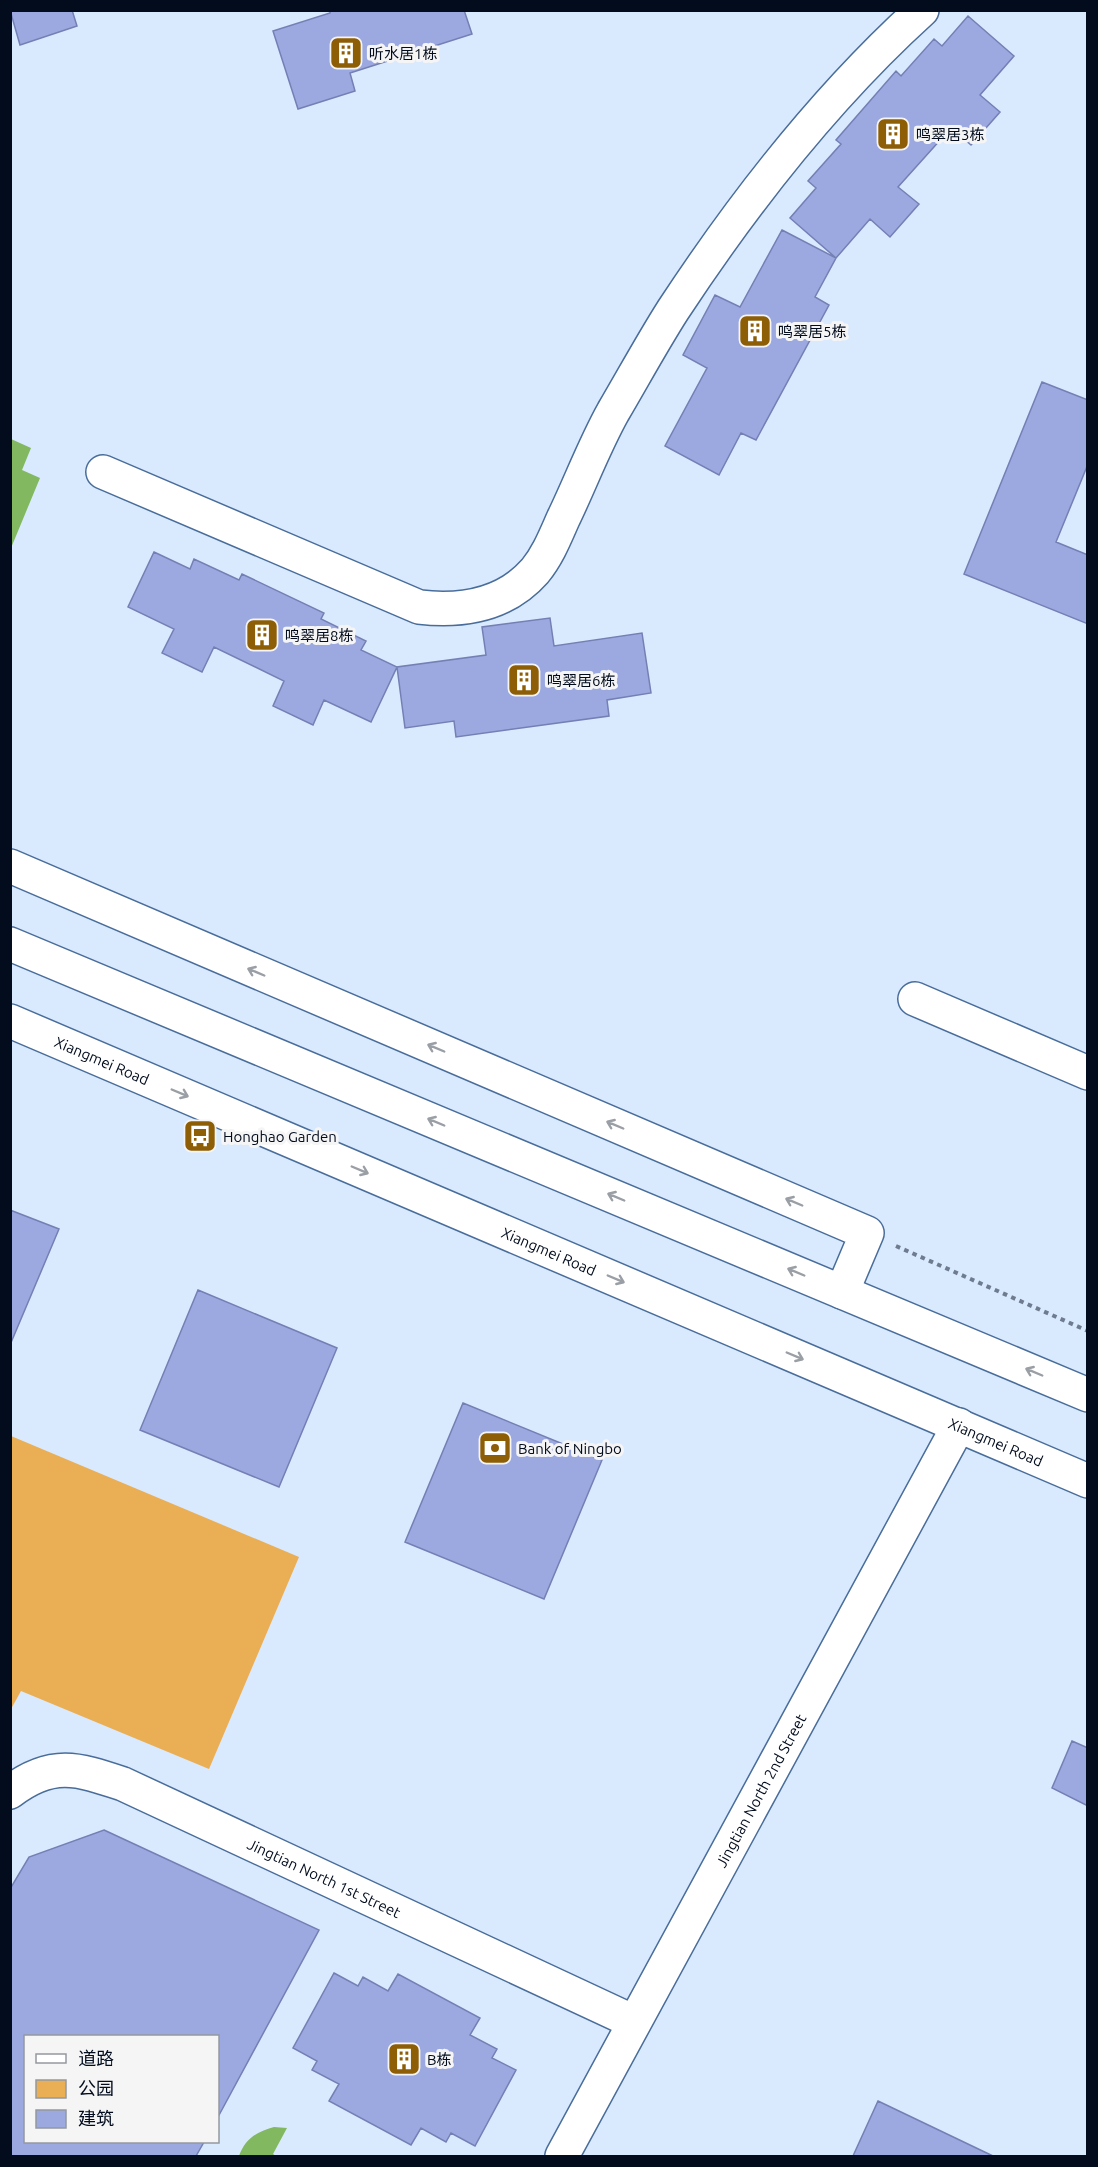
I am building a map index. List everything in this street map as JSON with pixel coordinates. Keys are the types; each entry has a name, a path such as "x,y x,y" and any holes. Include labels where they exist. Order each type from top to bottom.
{"main road":[{"path":"103,472 419,607 444,610 470,608 494,600 516,588 534,571 549,551 611,417 672,312 742,211 819,116 922,10"},
{"path":"10,866 867,1233 843,1292"},
{"path":"10,944 1088,1395"},
{"path":"915,999 1088,1073"},
{"name":"Xiangmei Road","path":"10,1020 1088,1481"},
{"name":"Jingtian North 2nd Street","path":"565,2156 634,2022 959,1425"},
{"name":"Jingtian North 1st Street","path":"10,1792 38,1776 69,1768 123,1784 634,2022"}],"path":[{"path":"867,1233 1088,1330"}],"green space":[{"path":"11,1436 299,1557 209,1769 21,1691 11,1709"}],"shaded area":[{"path":"11,439 31,448 22,470 40,478 11,548"},
{"path":"274,2127 287,2128 273,2154 276,2156 239,2156 244,2145 252,2137"}],"building":[{"path":"10,10 72,10 77,26 20,45"},
{"name":"听水居1栋","path":"330,10 464,10 472,34 350,73 355,91 298,109 273,31 330,13"},
{"name":"鸣翠居3栋","path":"968,16 1014,56 980,95 1000,112 971,145 951,128 898,187 919,204 890,237 870,219 836,258 790,218 816,188 808,181 841,144 836,140 896,71 901,76 934,39 942,46"},
{"name":"鸣翠居5栋","path":"782,230 836,258 815,297 829,305 756,440 741,433 719,475 665,446 707,368 683,355 715,295 740,307"},
{"path":"1042,382 1088,400 1088,464 1056,542 1088,555 1088,624 964,574"},
{"name":"鸣翠居8栋","path":"154,552 190,569 194,559 239,580 242,574 324,613 321,619 366,641 361,650 397,667 371,722 324,700 313,725 273,706 284,681 214,647 202,672 162,653 174,629 128,607"},
{"name":"鸣翠居6栋","path":"550,618 554,646 642,633 651,693 607,700 609,716 456,737 454,721 405,728 397,667 486,655 482,627"},
{"path":"10,1210 59,1229 10,1345"},
{"path":"198,1290 337,1348 279,1487 140,1430"},
{"path":"463,1403 602,1460 544,1599 405,1542"},
{"path":"1072,1741 1088,1748 1088,1806 1052,1788"},
{"path":"104,1830 319,1930 219,2115 219,2035 24,2035 24,2143 203,2143 196,2156 10,2156 10,1889 29,1857"},
{"name":"B栋","path":"334,1973 358,1986 363,1977 388,1991 398,1974 480,2018 470,2035 497,2049 492,2058 516,2070 475,2146 451,2133 446,2142 421,2128 411,2145 329,2101 339,2084 312,2070 317,2061 293,2048"},
{"path":"878,2101 993,2156 853,2156"}],"place":[{"name":"听水居1栋","path":"346,53"},
{"name":"鸣翠居3栋","path":"893,134"},
{"name":"鸣翠居5栋","path":"755,331"},
{"name":"鸣翠居8栋","path":"262,635"},
{"name":"鸣翠居6栋","path":"524,680"},
{"name":"Honghao Garden","path":"200,1136"},
{"name":"Bank of Ningbo","path":"495,1448"},
{"name":"B栋","path":"404,2059"}]}
